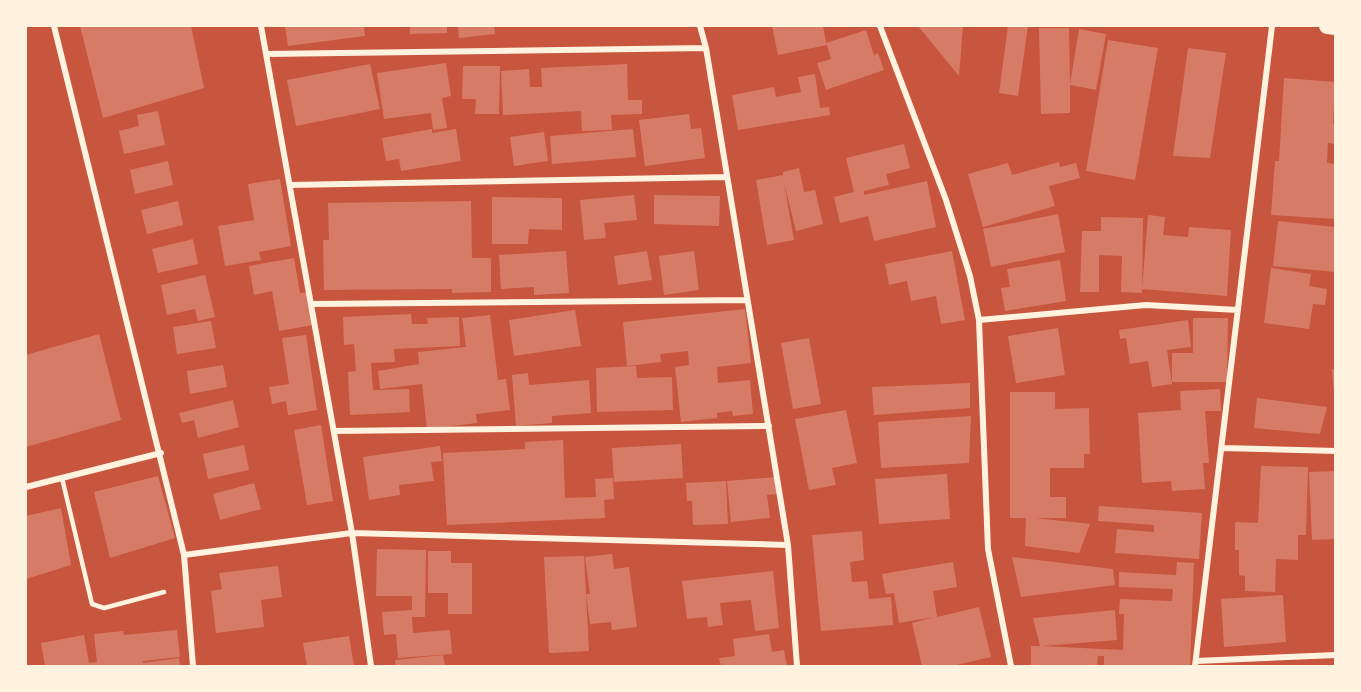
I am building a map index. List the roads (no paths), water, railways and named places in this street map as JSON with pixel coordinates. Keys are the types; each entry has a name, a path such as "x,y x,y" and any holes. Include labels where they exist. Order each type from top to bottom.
{"highway":[{"path":"1327,26 1335,27"}],"street":[{"path":"54,26 161,453 184,555 193,666"},
{"path":"261,26 352,533 371,666"},
{"path":"700,26 706,48 788,546 797,666"},
{"path":"880,26 946,200 970,276 979,320 988,549 1011,666"},
{"path":"1272,26 1196,664 1291,656 1335,656"},
{"path":"266,54 706,48"},
{"path":"290,185 727,177"},
{"path":"311,304 747,300"},
{"path":"979,320 1146,305 1238,310"},
{"path":"334,431 769,426"},
{"path":"1222,448 1335,451"},
{"path":"26,487 161,453"},
{"path":"184,555 352,533 788,546"},
{"path":"1291,656 1291,666"}],"lane":[{"path":"62,478 92,604 104,609 164,592"}]}
